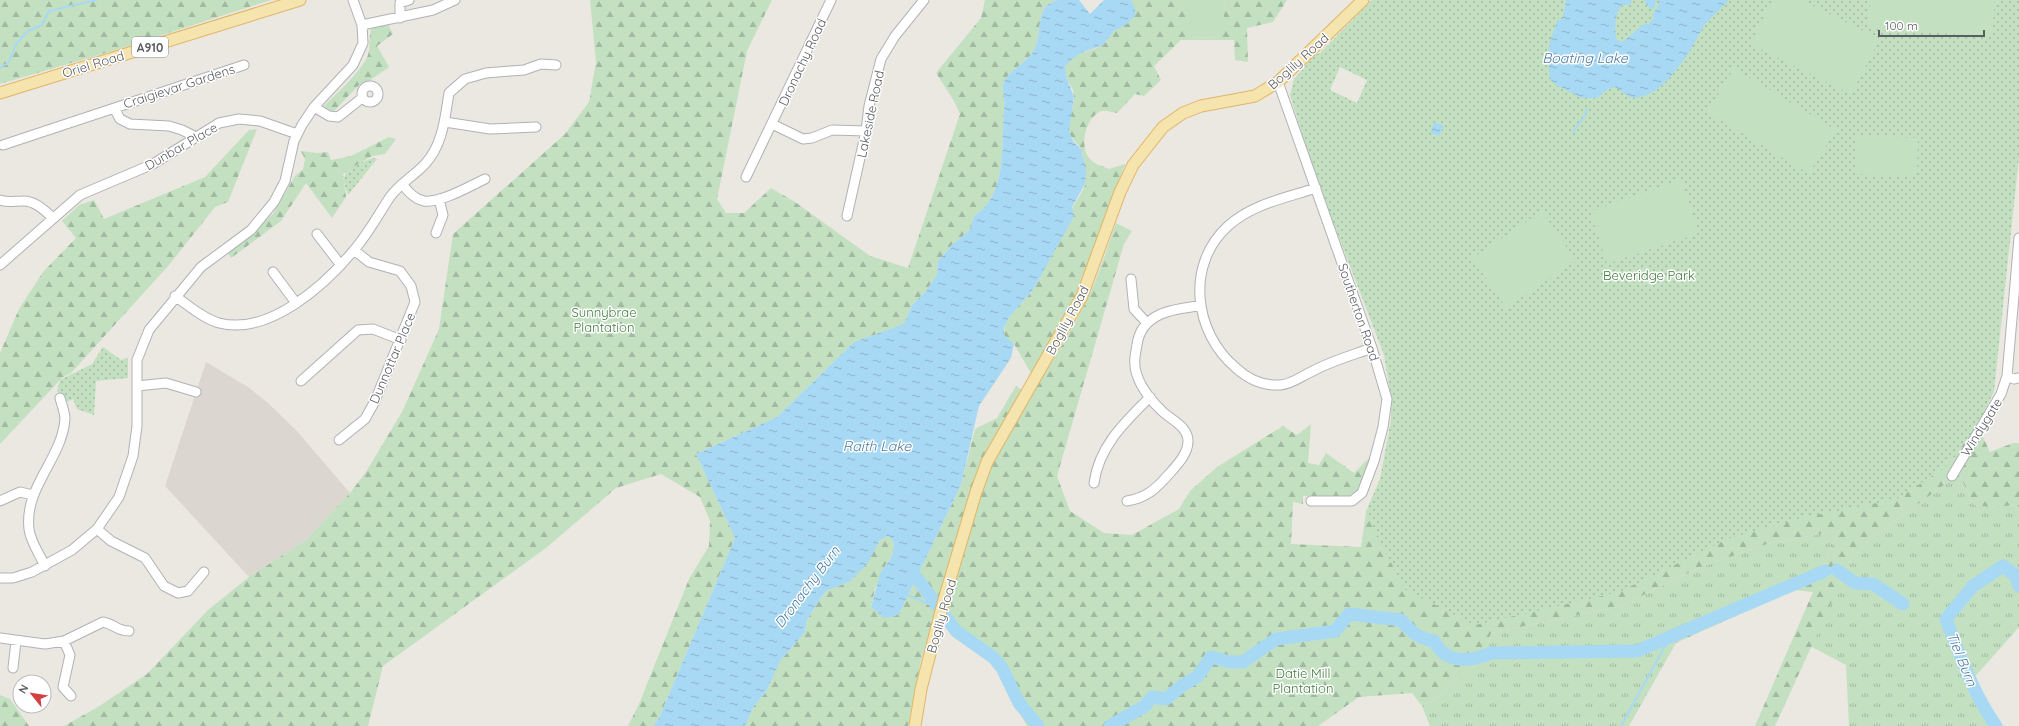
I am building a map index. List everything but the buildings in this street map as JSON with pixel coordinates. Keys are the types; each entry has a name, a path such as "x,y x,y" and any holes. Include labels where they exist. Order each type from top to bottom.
{"main road":[{"name":"Oriel Road","path":"0,93 300,0"},
{"name":"Boglily Road","path":"915,726 921,689 943,603 976,492 987,462 1082,296 1120,192 1133,165 1163,127 1183,113 1201,106 1255,96 1278,82 1363,0"}],"street":[{"path":"0,578 13,578 44,566 72,550 96,529 119,497 132,456 137,426 138,360 149,330 175,296 201,267 251,230 264,216 285,181 297,134 314,107 353,65 363,43 362,25 353,0"},
{"path":"400,18 400,3 409,0"},
{"path":"362,25 433,10 455,0"},
{"name":"Dronachy Road","path":"746,177 831,0"},
{"name":"Lakeside Road","path":"847,216 866,131 869,106 882,59 896,36 924,0"},
{"path":"175,296 202,315 220,323 241,325 272,318 307,297 354,250 390,196 426,163 439,141 445,122 449,93 465,79 486,73 524,70 541,64 556,65"},
{"name":"Craigievar Gardens","path":"3,144 244,65"},
{"name":"Southerton Road","path":"1278,82 1372,348 1386,399 1383,427 1374,461 1362,493 1352,502 1311,501"},
{"path":"314,107 330,116 338,117 362,98"},
{"name":"Craigievar Gardens","path":"114,108 120,119 130,124 169,126 182,130 196,137"},
{"name":"Dunbar Place","path":"0,265 52,217 80,195 153,164 219,123 239,119 260,121 297,134"},
{"path":"445,122 490,129 536,126"},
{"path":"772,124 803,138 812,138 832,130 866,131"},
{"path":"402,184 412,196 424,201 440,199 485,179"},
{"path":"1316,188 1256,208 1228,227 1219,237 1206,259 1200,284 1200,306 1207,332 1220,352 1239,370 1257,382 1273,384 1290,383 1313,370 1372,348"},
{"path":"436,233 442,215 440,199"},
{"path":"0,200 6,202 24,200 38,205 52,217"},
{"path":"317,234 340,264"},
{"name":"Windygate","path":"1952,476 2001,394 2007,376 2019,238"},
{"name":"Dunnottar Place","path":"339,440 365,419 375,401 401,340 415,302 411,286 400,271 369,262 354,250"},
{"path":"273,272 296,303"},
{"path":"1131,279 1134,309 1146,322"},
{"path":"1127,501 1140,499 1156,490 1183,457 1188,441 1183,428 1163,412 1150,397 1137,376 1134,363 1137,340 1146,322 1170,309 1200,306"},
{"path":"301,381 358,330 373,329 401,340"},
{"path":"2007,376 2014,379 2019,378"},
{"path":"137,386 166,383 196,392"},
{"path":"1094,483 1096,468 1110,441 1119,428 1150,397"},
{"path":"44,566 29,530 33,495 61,438 65,418 60,398"},
{"path":"0,501 20,492 33,495"},
{"path":"96,529 111,541 140,554 148,560 164,586 178,593 188,591 204,572"},
{"path":"0,638 45,644 64,641 103,622 109,623 125,631 118,641"},
{"path":"13,668 16,641"},
{"path":"64,641 70,655 59,689 71,696"}],"shaded area":[{"path":"206,362 248,387 268,403 296,430 350,493 306,540 249,577 165,486"}],"green space":[{"path":"0,0 271,0 119,49 0,84"},
{"name":"Sunnybrae Plantation","path":"590,0 772,0 747,51 717,199 726,213 744,213 771,188 795,202 870,256 908,268 960,114 954,101 936,73 981,18 985,0 1058,0 1050,3 1042,13 1037,43 1034,50 1027,59 1011,72 1004,82 1001,166 999,178 990,200 983,209 974,216 970,230 953,244 938,261 937,275 926,291 912,305 904,325 854,342 777,417 696,454 735,538 659,718 653,726 628,726 639,704 689,579 709,546 710,521 700,497 661,474 616,488 546,548 383,666 368,726 64,726 98,707 147,674 208,610 249,577 306,540 350,493 366,472 402,412 439,329 453,234 565,134 589,102 596,62"},
{"path":"1131,0 1185,0 1185,37 1221,38 1225,0 1287,0 1273,22 1247,28 1248,62 1235,60 1234,40 1181,40 1154,66 1161,80 1144,96 1135,94 1117,113 1101,111 1090,121 1084,141 1087,154 1090,159 1109,169 1125,164 1073,302 1032,375 1014,344 1004,335 1005,327 1007,320 1015,309 1034,288 1085,185 1082,152 1080,147 1071,137 1068,127 1074,96 1073,90 1066,77 1065,68 1071,59 1081,53 1103,45 1114,31 1132,20 1134,13"},
{"path":"1185,0 1225,0 1222,38 1185,37"},
{"name":"Beveridge Park","path":"1372,0 2019,0 2019,157 1994,391 1976,429 1944,468 1897,499 1796,519 1730,538 1619,592 1475,625 1404,589 1366,512 1380,479 1391,420 1391,397 1384,355 1314,172 1290,95 1294,79 1315,55 1320,53","holes":["1340,67 1367,80 1357,103 1330,90"]},
{"path":"1772,0 1802,0 1880,39 1851,95 1750,44"},
{"path":"1870,0 1995,0 1992,37 1868,28"},
{"path":"388,24 393,34 377,46 389,67 369,81 359,85 333,112 324,106 348,82 365,61 369,52 372,27"},
{"path":"1734,68 1836,130 1809,174 1707,112"},
{"path":"257,129 228,202 215,207 169,265 71,373 62,378 0,444 0,353 19,309 43,272 76,238 62,221 79,205 94,200 104,219 205,177 249,130"},
{"path":"1856,136 1918,138 1917,177 1855,174"},
{"path":"389,137 396,139 385,154 372,156 343,174 346,197 332,218 306,183 281,221 231,258 228,253 273,214 295,176 303,169 305,159 301,151 317,153 328,152 331,160 351,156"},
{"path":"373,158 377,159 348,195 344,180 347,172 364,161"},
{"path":"1681,180 1699,233 1607,264 1590,211"},
{"path":"1542,211 1576,261 1506,308 1472,258"},
{"name":"Datie Mill Plantation","path":"1116,223 1132,231 1124,244 1057,476 1070,511 1104,533 1132,535 1179,509 1190,491 1217,467 1283,426 1297,435 1311,424 1308,463 1319,465 1326,453 1354,473 1372,455 1360,489 1351,497 1303,496 1303,504 1293,502 1291,544 1361,547 1366,512 1380,479 1994,391 1976,429 1981,433 1990,452 2013,443 2019,443 2019,505 1989,507 1974,505 1959,474 1870,539 1851,560 1775,726 1755,726 1813,592 1793,590 1676,643 1632,657 1496,657 1473,666 1452,682 1440,696 1422,706 1412,693 1359,697 1318,726 1027,726 996,666 990,649 958,630 945,614 968,532 990,471 1017,420 1081,312 1098,275","holes":["1840,530 1823,566 1688,627 1635,648 1486,650 1491,633 1621,606 1701,567 1767,544"]},
{"path":"103,347 121,360 128,358 128,378 96,381 94,415 77,409 73,399 66,402 57,391 60,380 92,364"},
{"path":"1016,386 1024,391 977,473 921,660 908,726 745,726 754,706 766,692 780,661 805,632 807,620 821,597 828,590 849,582 872,554 880,540 888,536 893,540 894,548 892,556 886,564 875,589 871,607 899,614 961,485 975,429 997,418"},
{"path":"1959,474 1974,505 1989,507 2019,505 2019,627 1972,680 2003,726 1849,726 1846,665 1810,646 1851,560 1870,539"},
{"path":"1840,530 1823,566 1688,627 1634,648 1486,650 1491,633 1621,606 1701,567 1767,544"},
{"path":"1676,643 1629,726 1430,726 1422,706 1440,696 1452,682 1473,666 1497,657 1632,657"},
{"path":"0,695 10,699 12,702 12,714 21,714 29,726 0,726"}],"water":[{"name":"Raith Lake","path":"1058,0 1079,0 1090,14 1104,0 1131,0 1135,9 1135,16 1127,24 1114,31 1103,45 1081,53 1071,60 1065,67 1066,76 1074,97 1069,131 1073,141 1081,149 1086,171 1085,184 1072,207 1074,216 1033,290 1009,317 1004,328 1004,335 1014,344 1011,358 979,406 961,485 899,614 893,617 884,618 871,607 880,574 892,556 894,548 893,540 888,536 880,540 867,564 849,582 828,590 821,597 807,620 805,632 780,661 766,692 754,706 745,726 653,726 659,718 735,538 696,454 777,417 854,342 904,324 912,305 926,291 937,275 938,261 953,244 970,230 974,216 983,209 990,200 999,178 1001,166 1004,82 1011,72 1027,59 1034,50 1037,43 1042,13 1050,3"},
{"name":"Boating Lake","path":"1565,0 1632,0 1631,4 1621,6 1616,18 1615,27 1617,40 1622,42 1644,24 1649,24 1654,17 1652,15 1659,5 1659,0 1729,0 1705,24 1687,56 1668,80 1656,90 1637,98 1630,97 1615,87 1608,89 1597,98 1582,98 1556,85 1550,79 1548,59 1550,41 1558,19 1562,20"},
{"path":"1644,0 1659,0 1656,1 1654,9 1649,8"},
{"path":"1435,122 1444,126 1439,136 1430,132"}],"waterway":[{"path":"0,68 9,62 16,44 28,31 42,25 49,11 96,0"},
{"path":"1573,133 1585,115 1587,108"},
{"name":"Tiel Burn","path":"1996,726 1980,701 1946,619 1973,586 2003,566 2015,575 2019,586"},
{"path":"1837,570 1855,583 1873,584 1903,604"},
{"path":"1110,726 1145,706 1152,697 1166,699 1183,685 1198,676 1211,657 1230,662 1243,662 1276,639 1335,631 1349,614 1401,620 1415,634 1434,641 1445,654 1459,659 1475,658 1491,653 1637,651 1825,571"},
{"path":"916,577 956,631 994,658 1002,668 1019,703 1038,726"},
{"path":"908,595 938,608"},
{"path":"1621,726 1670,637"}],"water label":[{"name":"Dronachy Burn","path":"807,587"}]}
